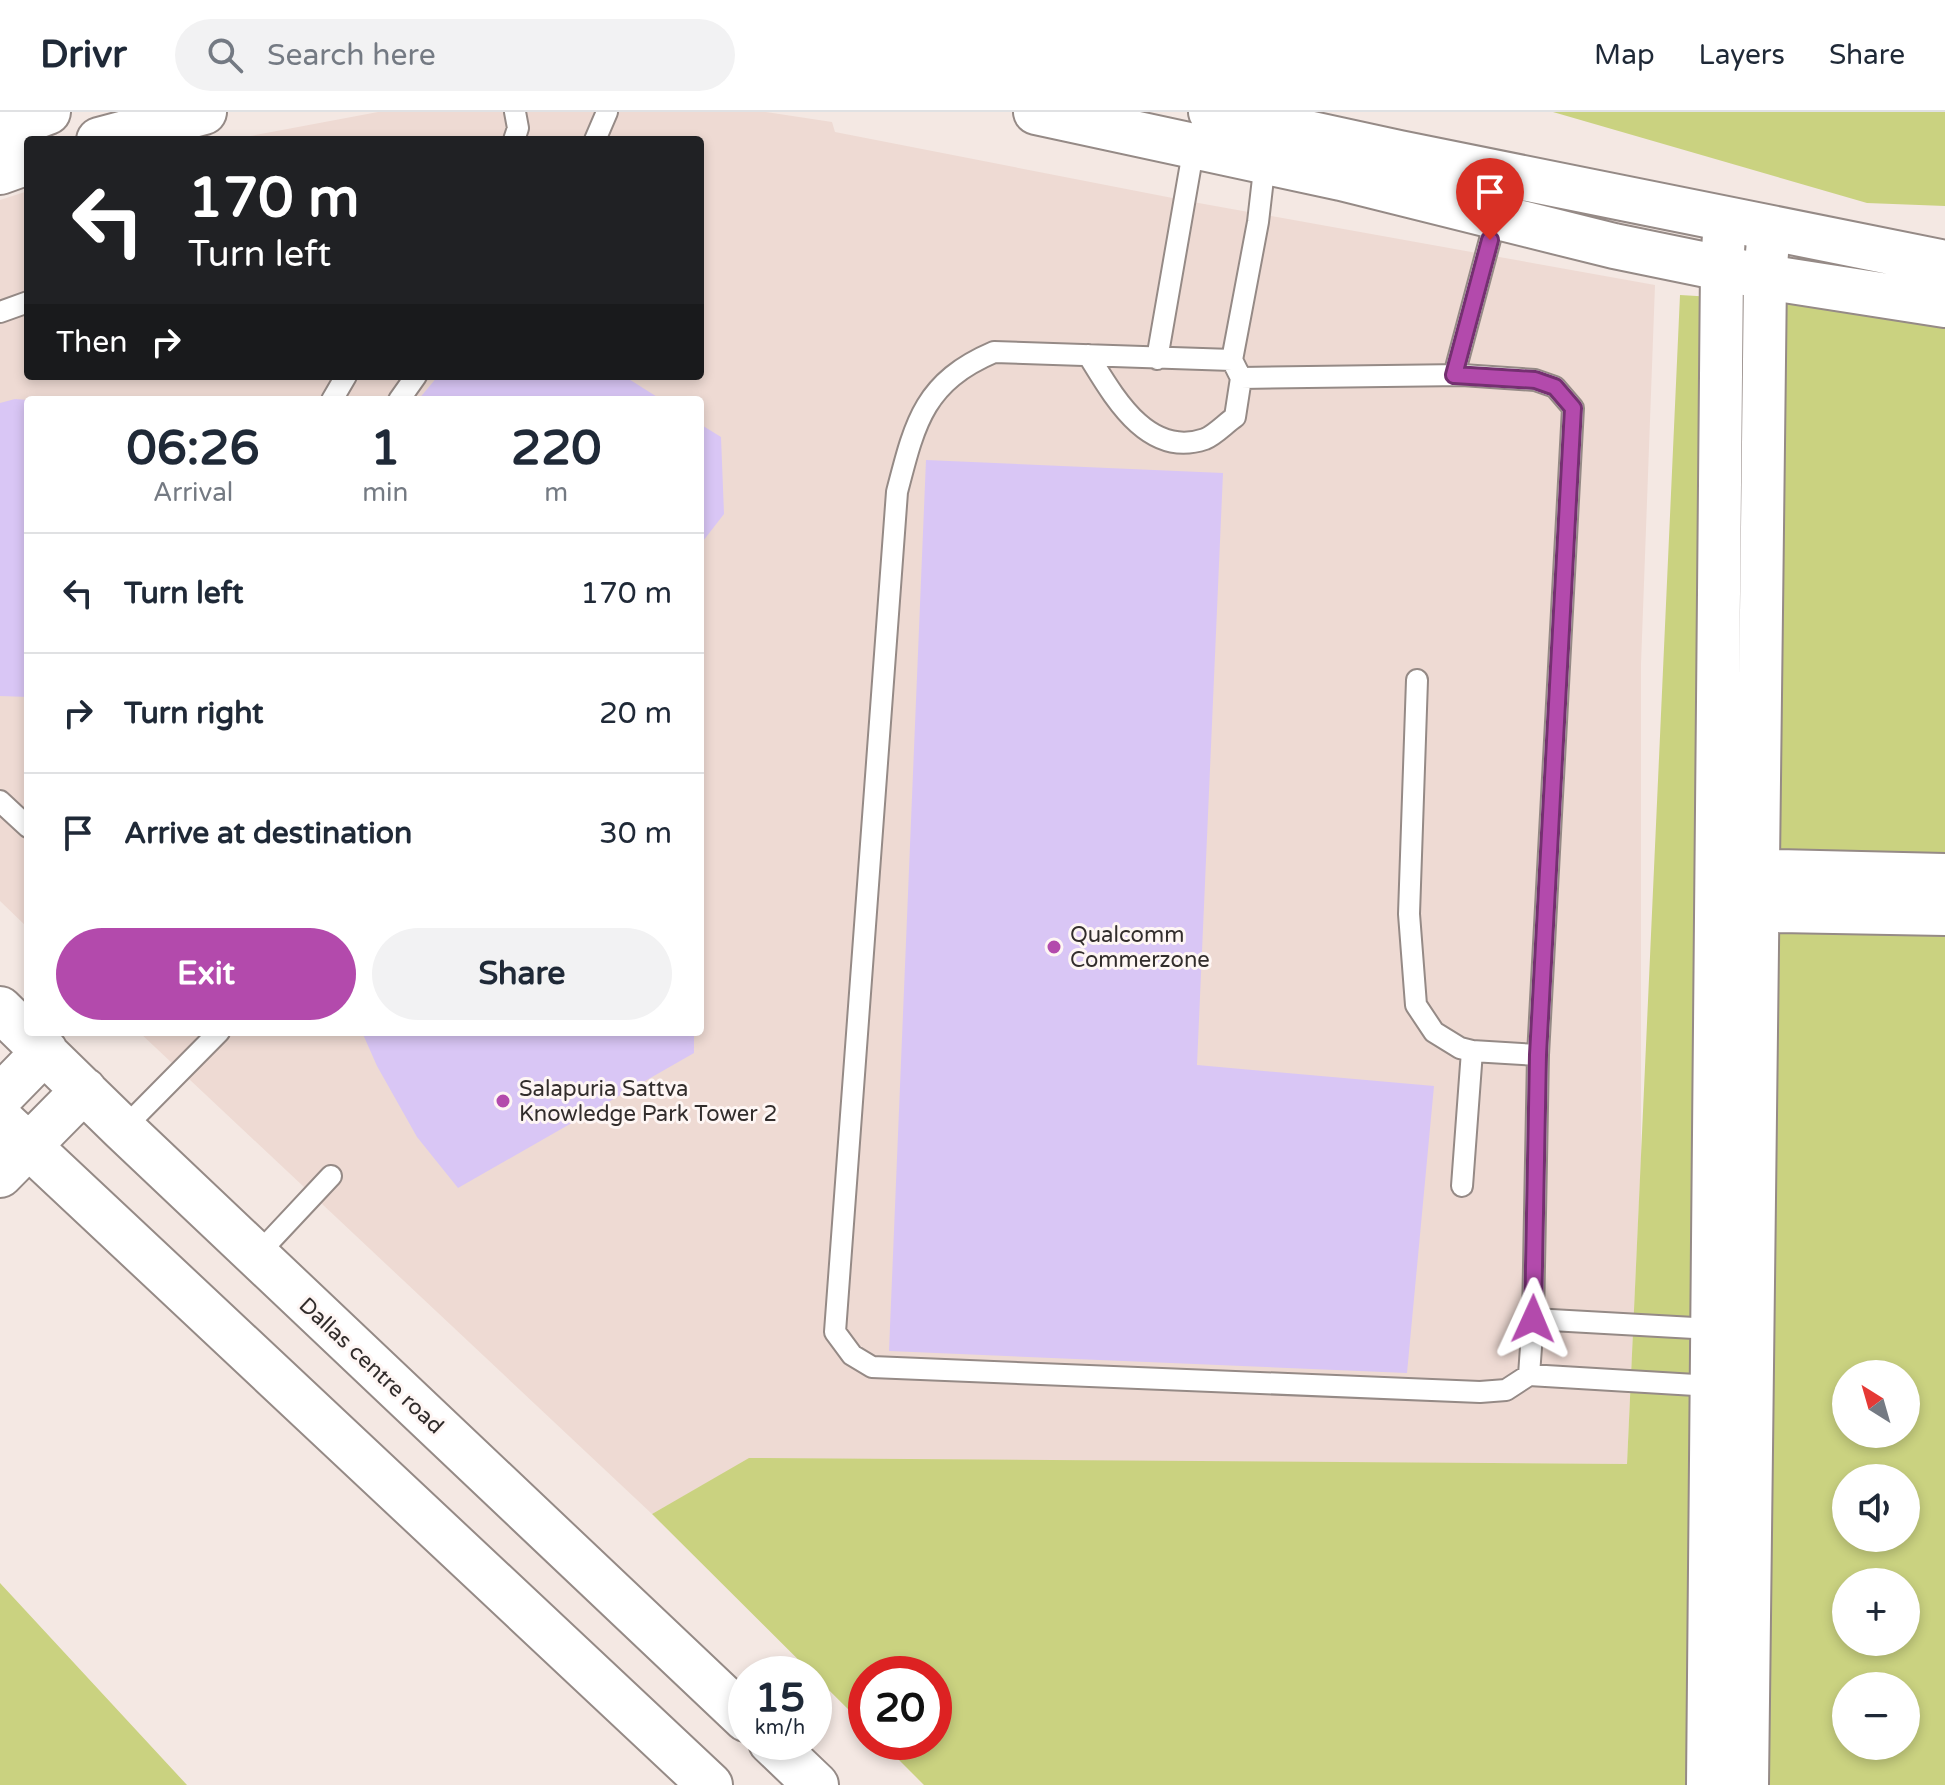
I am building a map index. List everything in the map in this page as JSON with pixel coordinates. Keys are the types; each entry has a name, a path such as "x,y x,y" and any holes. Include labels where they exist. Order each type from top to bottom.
{"street":[{"path":"0,130 48,112"},
{"path":"114,136 204,112"},
{"path":"1036,112 1203,129 1725,219 1945,263"},
{"path":"1203,129 1265,161 1614,246 1765,277 1945,305"},
{"path":"0,172 24,163"},
{"path":"1725,219 1722,267 1712,1329 1732,1387 1747,1785"},
{"path":"1708,1785 1758,890 1765,277 1769,229"},
{"path":"1717,890 1758,890 1945,875"},
{"path":"1758,890 1945,914"},
{"name":"Dallas centre road","path":"0,1009 24,1031"},
{"name":"Dallas centre road","path":"29,1036 123,1129 728,1702"},
{"path":"0,1097 45,1051"},
{"path":"84,1090 9,1147 710,1785"},
{"path":"790,1760 816,1785"}],"lane":[{"path":"515,112 518,128 515,136"},
{"path":"597,136 607,112"},
{"path":"1157,359 1203,129"},
{"path":"1088,355 1114,398 1148,434 1176,443 1206,439 1235,417 1237,369 1265,161"},
{"path":"1454,375 1496,217"},
{"path":"0,312 24,303"},
{"path":"1529,1375 1533,1319 1538,1055 1573,408 1555,387 1535,380 1237,369 1157,359 994,352 970,363 937,389 924,407 897,492 835,1332 852,1355 872,1367 1480,1392 1506,1390 1529,1375 1732,1387"},
{"path":"1417,680 1409,914 1416,1005 1434,1032 1460,1048 1538,1055"},
{"path":"0,801 24,823"},
{"path":"123,1129 215,1036"},
{"path":"1462,1186 1472,1051"},
{"path":"257,1255 331,1176"},
{"path":"1533,1319 1712,1329"}],"shaded area":[{"path":"378,112 766,112 832,122 835,132 1193,202 1655,285 1641,664 1641,1158 1627,1464 749,1459 652,1514 143,1036 704,1036 704,396 24,396 24,924 0,901 0,200 24,192 24,380 704,380 704,136 250,136"}],"green space":[{"path":"1553,112 1945,112 1945,206 1867,203"},
{"path":"1680,295 1945,311 1945,1785 924,1785 899,1760 952,1760 952,1656 848,1656 848,1709 832,1693 832,1656 795,1656 652,1514 749,1458 1627,1464"},
{"path":"0,1583 187,1785 0,1785"}],"building":[{"path":"435,380 630,380 656,396 421,396"},
{"path":"24,400 24,697 0,696 0,403"},
{"path":"704,426 721,437 724,514 704,540"},
{"name":"Qualcomm Commerzone","path":"926,460 1223,473 1197,1065 1434,1086 1407,1373 889,1351"},
{"name":"Salapuria Sattva Knowledge Park Tower 2","path":"364,1036 694,1036 694,1053 458,1188 417,1137"}],"place":[{"name":"Qualcomm Commerzone","path":"1054,947"},
{"name":"Salapuria Sattva Knowledge Park Tower 2","path":"503,1101"}],"route":[{"path":"1490,240 1454,375 1535,380 1555,387 1573,408 1538,1055 1533,1319"}]}
